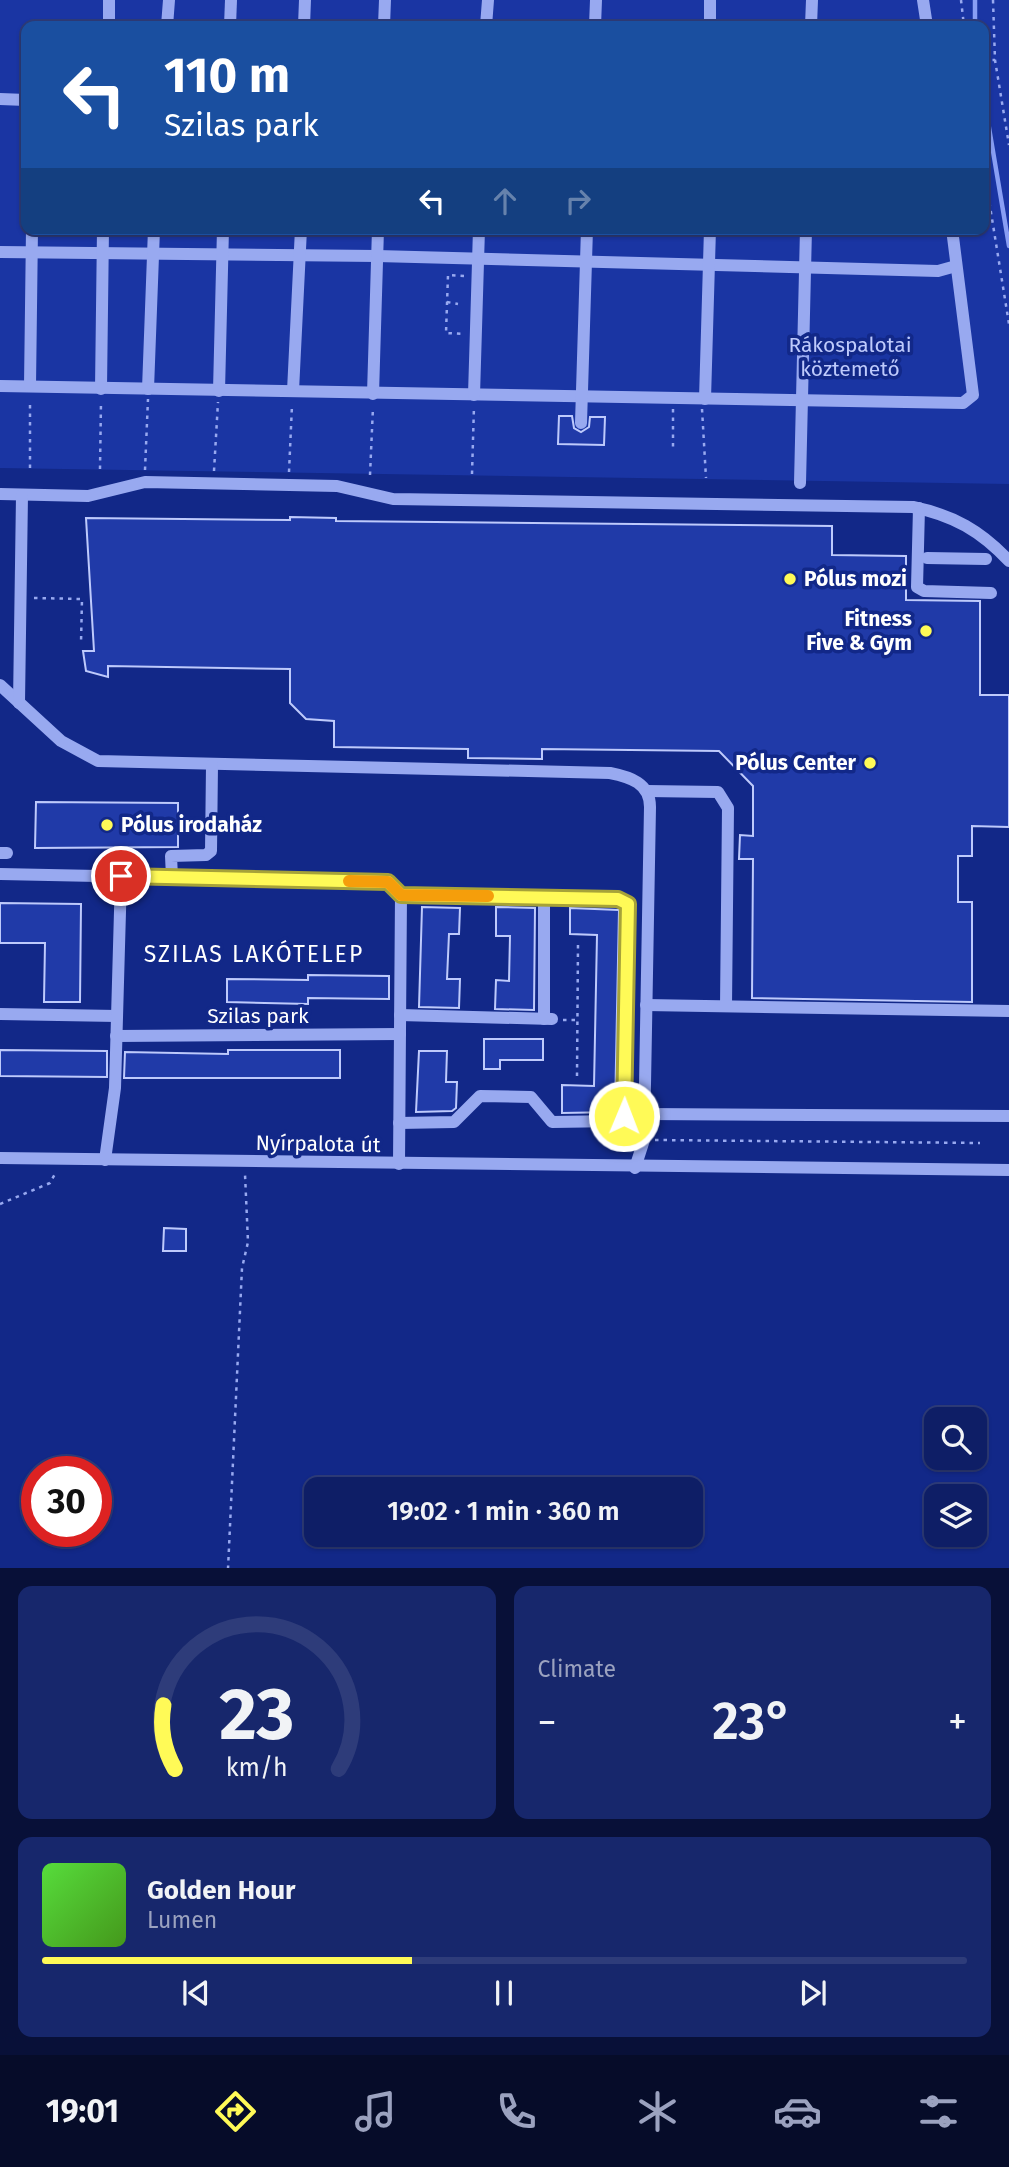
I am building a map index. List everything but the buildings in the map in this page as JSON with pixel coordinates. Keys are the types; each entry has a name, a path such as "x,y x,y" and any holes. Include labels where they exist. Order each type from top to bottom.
{"street":[{"path":"109,21 110,0"},
{"path":"167,21 169,0"},
{"path":"230,21 231,0"},
{"path":"304,21 305,0"},
{"path":"384,21 385,0"},
{"path":"486,21 488,0"},
{"path":"595,21 596,0"},
{"path":"710,0 710,21"},
{"path":"811,21 812,0"},
{"path":"923,0 926,21"},
{"path":"0,99 21,100"},
{"path":"30,386 32,235"},
{"path":"101,389 103,235"},
{"path":"148,389 155,235"},
{"path":"219,391 223,235"},
{"path":"293,391 301,235"},
{"path":"373,394 378,235"},
{"path":"474,395 479,235"},
{"path":"581,422 587,235"},
{"path":"703,399 710,235"},
{"path":"800,483 806,235"},
{"path":"0,386 962,403 973,395 953,235"},
{"path":"0,252 377,256 938,271 956,265"},
{"path":"0,494 88,496 145,482 337,486 393,499 919,508 943,513 971,527 1009,561"},
{"path":"19,703 22,495"},
{"path":"919,508 917,587 924,591 991,593"},
{"path":"927,558 986,559"},
{"path":"4,688 61,741 98,761 610,773 639,782 647,791 650,807 645,1114 644,1137 635,1168"},
{"path":"0,703 4,688"},
{"path":"172,877 171,856 206,855 212,852 212,765"},
{"path":"647,791 718,792 729,808 726,1006"},
{"path":"0,874 388,882 401,895 618,899 628,904 624,1116 618,1121 552,1122 531,1097 480,1096 454,1122 399,1123"},
{"path":"106,1160 115,1088 121,876"},
{"path":"399,1164 401,895"},
{"path":"400,1015 548,1019 544,897"},
{"path":"646,1004 1009,1011"},
{"path":"0,1014 117,1016"},
{"name":"Szilas park","path":"116,1036 400,1034"},
{"path":"645,1114 1009,1116"},
{"name":"Nyírpalota út","path":"0,1158 635,1168 1009,1170"}],"path":[{"path":"961,0 963,21"},
{"path":"993,0 995,60 1009,145"},
{"path":"989,60 995,60"},
{"path":"989,200 1009,324"},
{"path":"477,276 448,275 446,333 477,335"},
{"path":"447,302 458,304"},
{"path":"30,386 30,468"},
{"path":"100,469 101,389"},
{"path":"145,470 148,389"},
{"path":"214,471 219,391"},
{"path":"289,472 293,391"},
{"path":"370,475 373,394"},
{"path":"472,474 474,395"},
{"path":"673,399 673,448"},
{"path":"703,399 706,478"},
{"path":"20,597 82,599 81,643"},
{"path":"577,1076 578,943"},
{"path":"644,1137 980,1143"},
{"path":"0,1204 50,1183 63,1159"},
{"path":"228,1568 242,1268 248,1242 246,1162"}],"green space":[{"name":"Rákospalotai köztemető","path":"0,0 1009,0 1009,484 0,468"}],"waterway":[{"path":"975,0 975,21"},
{"path":"989,128 1009,246"}],"slow traffic":[{"path":"349,881 388,882 401,895 488,896"}],"place":[{"name":"Pólus mozi","path":"790,579"},
{"name":"Fitness Five & Gym","path":"926,631"},
{"name":"Pólus Center","path":"870,763"},
{"name":"Pólus irodaház","path":"107,825"}],"district":[{"name":"SZILAS LAKÓTELEP","path":"254,954"}],"route":[{"path":"121,876 388,882 401,895 618,899 628,904 624,1116"}]}
